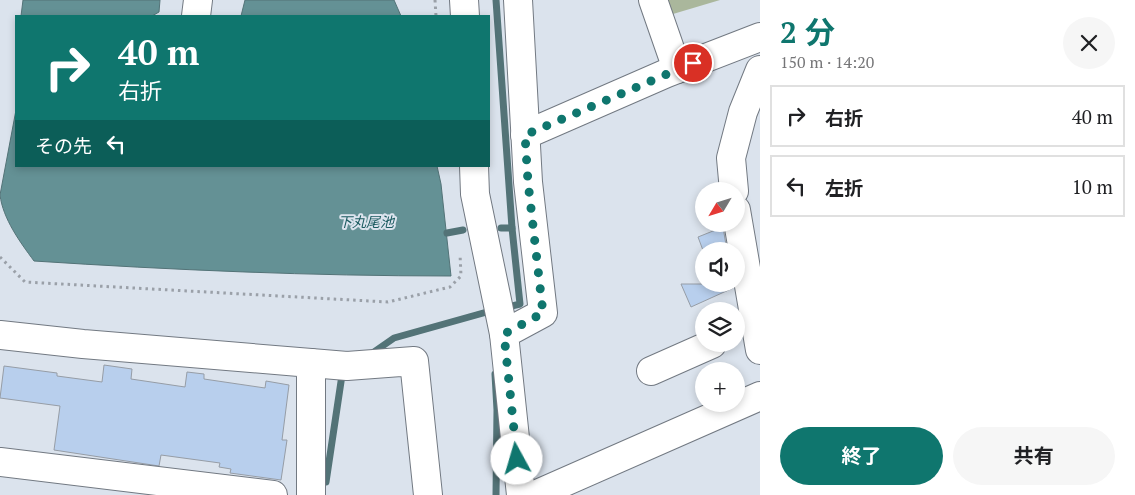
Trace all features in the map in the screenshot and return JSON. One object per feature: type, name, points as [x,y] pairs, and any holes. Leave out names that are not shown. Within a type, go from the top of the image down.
[{"type":"street","points":[[196,15],[198,0]]},
{"type":"street","points":[[464,0],[465,15]]},
{"type":"street","points":[[501,318],[543,313],[528,182],[518,0]]},
{"type":"street","points":[[653,0],[677,69]]},
{"type":"street","points":[[525,135],[677,69],[760,37]]},
{"type":"street","points":[[733,182],[731,158],[743,112],[760,70]]},
{"type":"street","points":[[474,167],[476,194],[501,318],[521,495]]},
{"type":"street","points":[[739,232],[751,336]]},
{"type":"street","points":[[0,335],[311,363],[358,365],[414,362],[428,495]]},
{"type":"street","points":[[652,371],[695,352]]},
{"type":"street","points":[[311,363],[311,495]]},
{"type":"street","points":[[535,495],[760,396]]},
{"type":"street","points":[[0,462],[273,495]]},
{"type":"path","points":[[434,0],[436,15]]},
{"type":"path","points":[[0,257],[25,282],[388,302],[450,287],[461,276],[460,245]]},
{"type":"green space","points":[[667,0],[720,0],[673,14]]},
{"type":"water","points":[[23,0],[160,0],[159,12],[154,15],[21,15]]},
{"type":"water","points":[[245,0],[394,0],[401,15],[241,15]]},
{"type":"water","name":"下丸尾池","points":[[15,115],[15,167],[437,167],[441,184],[451,276],[242,272],[34,261],[8,221],[0,195]]},
{"type":"building","points":[[710,232],[724,232],[726,242],[700,242],[698,237]]},
{"type":"building","points":[[681,284],[695,284],[695,292],[724,292],[702,302],[695,302],[695,305],[691,307]]},
{"type":"building","points":[[104,365],[132,369],[131,379],[185,387],[187,372],[204,374],[204,379],[265,388],[266,381],[289,385],[282,440],[287,440],[281,480],[230,473],[231,469],[219,467],[220,463],[161,455],[159,466],[54,450],[60,406],[0,398],[4,366],[57,373],[57,376],[102,382]]},
{"type":"waterway","points":[[496,0],[512,228],[520,304],[504,308]]},
{"type":"waterway","points":[[501,228],[512,228]]},
{"type":"waterway","points":[[447,233],[463,230]]},
{"type":"waterway","points":[[371,354],[394,338],[494,310]]},
{"type":"waterway","points":[[326,482],[343,373]]},
{"type":"waterway","points":[[495,374],[497,410],[496,495]]},
{"type":"route","points":[[517,459],[504,334],[543,313],[528,182],[525,135],[693,63]]}]
